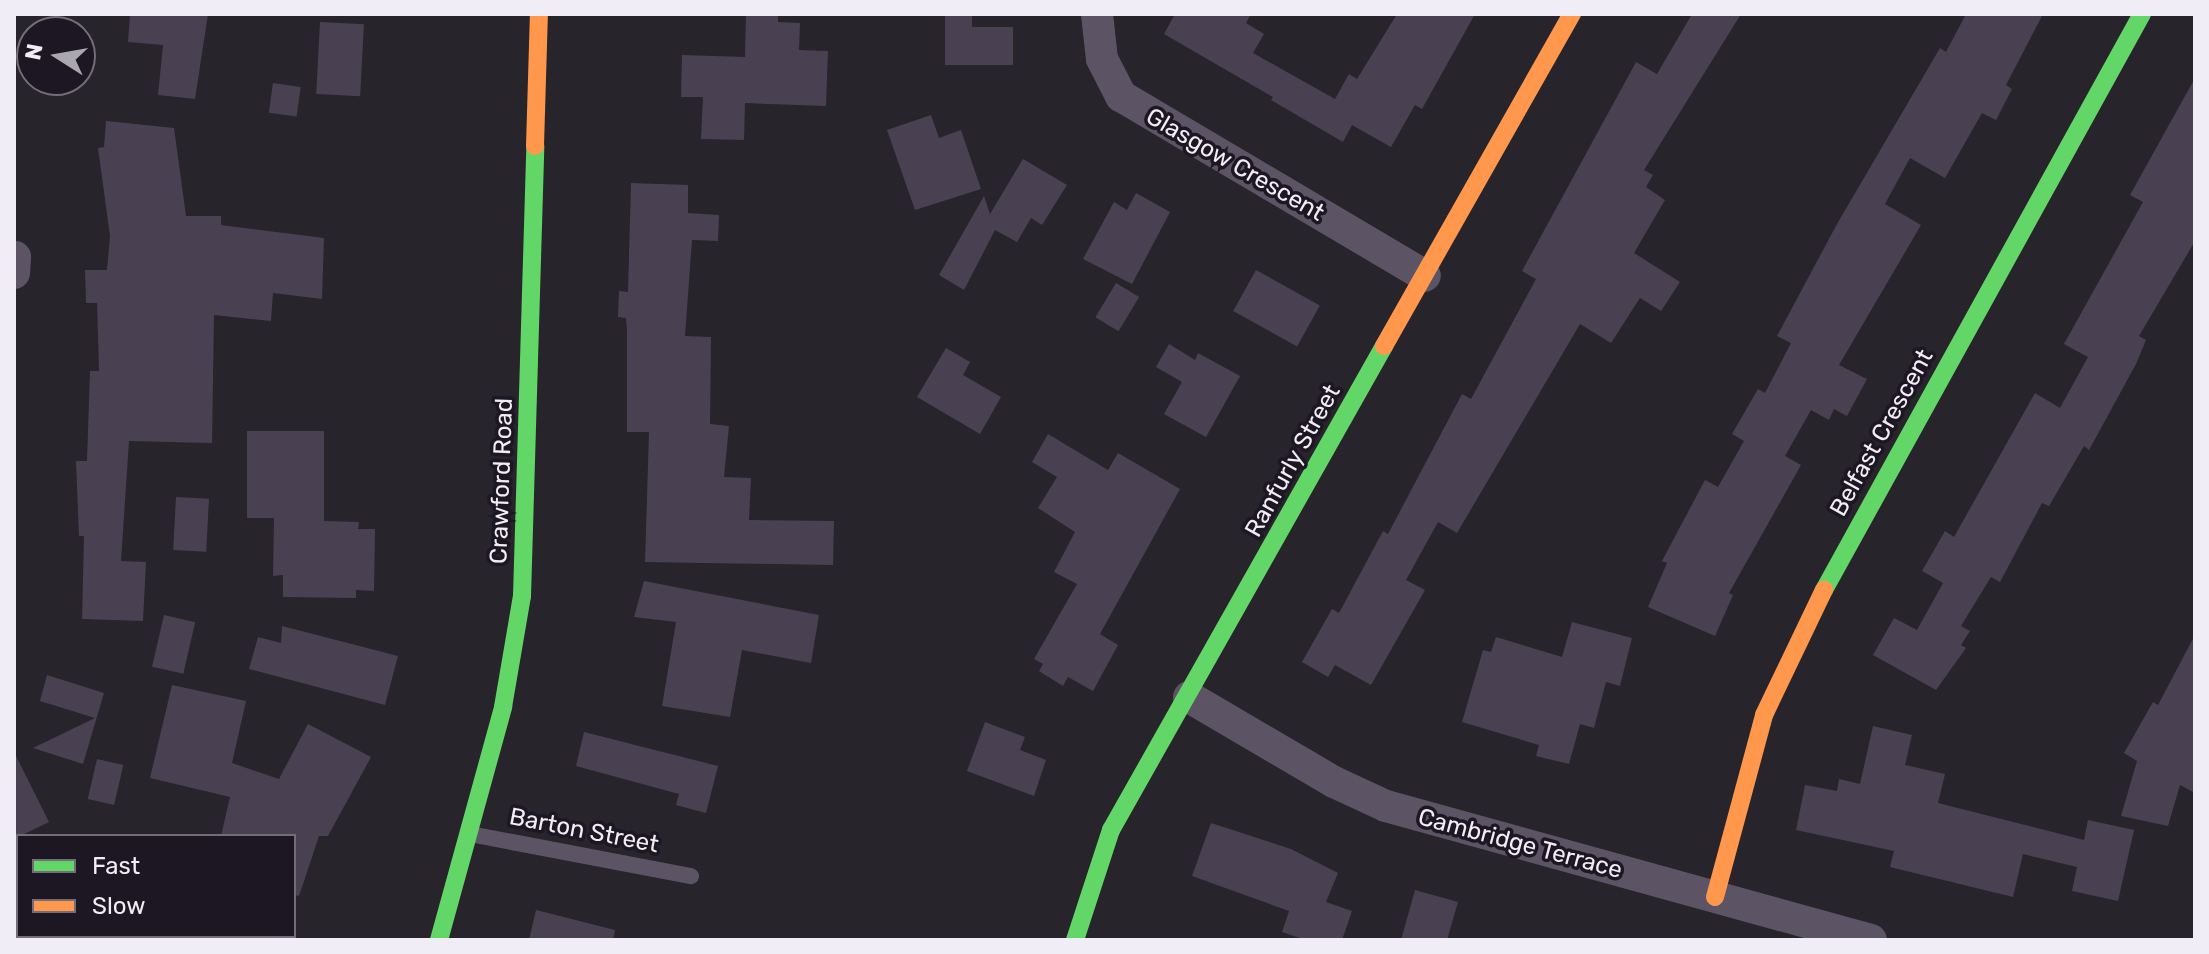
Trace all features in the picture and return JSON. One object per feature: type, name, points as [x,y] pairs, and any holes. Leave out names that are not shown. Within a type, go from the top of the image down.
[{"type":"street","name":"Crawford Road","points":[[439,940],[516,653],[522,596],[539,14]]},
{"type":"street","name":"Glasgow Crescent","points":[[1097,14],[1102,59],[1121,96],[1425,276]]},
{"type":"street","name":"Ranfurly Street","points":[[1075,940],[1111,830],[1189,697],[1572,14]]},
{"type":"street","name":"Belfast Crescent","points":[[1715,897],[1764,715],[1797,638],[2142,14]]},
{"type":"street","points":[[14,273],[15,257]]},
{"type":"street","name":"Cambridge Terrace","points":[[1189,697],[1334,782],[1386,806],[1871,940]]},
{"type":"lane","name":"Barton Street","points":[[468,834],[691,876]]},
{"type":"building","points":[[130,14],[208,14],[195,99],[158,95],[163,45],[128,42]]},
{"type":"building","points":[[746,14],[778,14],[778,22],[800,23],[799,50],[828,51],[826,106],[745,103],[744,140],[701,139],[703,97],[681,97],[682,55],[745,57]]},
{"type":"building","points":[[1175,14],[1251,14],[1246,23],[1264,34],[1253,53],[1335,99],[1349,74],[1357,79],[1397,14],[1475,14],[1422,109],[1415,105],[1391,147],[1352,125],[1343,142],[1271,100],[1273,97],[1164,34]]},
{"type":"building","points":[[1692,14],[1741,14],[1644,170],[1653,175],[1646,187],[1665,200],[1634,253],[1680,282],[1661,311],[1640,298],[1611,343],[1580,324],[1457,533],[1438,522],[1406,580],[1425,590],[1371,685],[1335,665],[1328,677],[1302,662],[1332,609],[1339,613],[1383,531],[1388,534],[1462,394],[1471,399],[1536,279],[1522,271],[1636,62],[1657,74]]},
{"type":"building","points":[[1966,14],[2043,14],[2006,85],[2012,89],[1996,120],[1982,113],[1945,178],[1910,158],[1885,204],[1921,225],[1839,365],[1867,379],[1847,416],[1834,409],[1829,420],[1811,410],[1785,456],[1801,465],[1729,593],[1733,595],[1715,636],[1648,607],[1667,563],[1662,561],[1705,480],[1718,487],[1744,441],[1732,434],[1758,389],[1765,393],[1791,343],[1777,336],[1837,224],[1940,48],[1946,52]]},
{"type":"building","points":[[945,16],[972,16],[972,27],[1013,27],[1013,65],[945,65]]},
{"type":"building","points":[[320,22],[364,24],[360,96],[316,94]]},
{"type":"building","points":[[2195,78],[2195,241],[2139,336],[2146,340],[2136,364],[2089,450],[2084,446],[2049,506],[2042,503],[2000,582],[1991,577],[1961,626],[1970,631],[1961,645],[1966,648],[1936,690],[1873,655],[1894,618],[1917,630],[1943,583],[1922,571],[1945,531],[1954,537],[2035,393],[2060,408],[2088,357],[2064,344],[2143,202],[2130,195]]},
{"type":"building","points":[[273,83],[301,87],[297,117],[269,113]]},
{"type":"building","points":[[931,115],[939,138],[961,130],[981,189],[915,210],[887,130]]},
{"type":"building","points":[[106,121],[174,128],[186,216],[221,216],[221,225],[324,238],[322,299],[273,293],[271,321],[214,315],[212,443],[129,441],[121,561],[146,562],[143,621],[82,619],[84,536],[79,536],[76,461],[87,461],[90,371],[99,371],[97,303],[86,303],[85,270],[107,270],[110,236],[98,148],[104,147]]},
{"type":"building","points":[[1023,159],[1067,185],[1042,225],[1031,218],[1017,242],[995,230],[964,290],[939,275],[984,196],[990,214]]},
{"type":"building","points":[[631,183],[688,185],[688,213],[719,215],[718,241],[692,240],[685,336],[711,337],[710,424],[729,426],[724,477],[751,478],[749,520],[834,521],[833,565],[645,562],[649,432],[627,432],[627,330],[626,318],[618,317],[619,291],[628,292]]},
{"type":"building","points":[[1136,193],[1170,212],[1132,284],[1083,259],[1114,202],[1127,210]]},
{"type":"building","points":[[1256,270],[1320,305],[1297,346],[1233,311]]},
{"type":"building","points":[[1116,283],[1139,297],[1119,331],[1095,317]]},
{"type":"building","points":[[1169,344],[1195,360],[1198,353],[1240,376],[1206,437],[1164,414],[1182,382],[1156,367]]},
{"type":"building","points":[[946,348],[970,362],[963,375],[1001,397],[980,434],[917,397]]},
{"type":"building","points":[[247,431],[324,431],[324,521],[359,522],[358,529],[375,529],[374,591],[356,590],[356,598],[283,597],[283,575],[273,576],[274,518],[247,518]]},
{"type":"building","points":[[1048,434],[1108,470],[1118,453],[1180,489],[1100,634],[1118,645],[1093,691],[1068,677],[1063,686],[1039,671],[1043,664],[1034,659],[1077,584],[1054,572],[1075,532],[1038,508],[1057,477],[1032,462]]},
{"type":"building","points":[[176,497],[209,499],[206,552],[173,550]]},
{"type":"building","points":[[644,581],[819,615],[811,663],[742,650],[730,717],[662,706],[676,622],[634,617]]},
{"type":"building","points":[[164,615],[195,622],[183,674],[152,667]]},
{"type":"building","points":[[1572,622],[1632,638],[1620,686],[1606,682],[1594,728],[1580,724],[1569,764],[1536,756],[1539,745],[1462,722],[1483,650],[1491,652],[1496,637],[1562,657]]},
{"type":"building","points":[[282,626],[398,656],[385,705],[249,669],[258,637],[281,643]]},
{"type":"building","points":[[2195,635],[2195,793],[2180,785],[2168,826],[2121,816],[2137,761],[2124,753],[2153,702],[2158,705]]},
{"type":"building","points":[[47,675],[104,693],[83,764],[33,748],[95,718],[40,701]]},
{"type":"building","points":[[172,685],[246,701],[232,763],[279,779],[308,724],[371,757],[328,836],[319,836],[299,896],[296,895],[296,834],[221,834],[230,797],[150,778]]},
{"type":"building","points":[[985,722],[1025,737],[1020,750],[1046,760],[1034,796],[967,771]]},
{"type":"building","points":[[1873,726],[1912,735],[1905,765],[1945,774],[1938,803],[2084,840],[2088,820],[2134,830],[2118,901],[2072,891],[2077,867],[2023,854],[2013,897],[1890,867],[1894,851],[1796,830],[1805,785],[1837,791],[1839,779],[1860,784]]},
{"type":"building","points":[[584,732],[718,766],[706,813],[676,805],[679,794],[576,766]]},
{"type":"building","points":[[14,752],[49,822],[24,834],[16,834],[14,839]]},
{"type":"building","points":[[97,759],[123,765],[114,805],[88,799]]},
{"type":"building","points":[[1211,823],[1291,849],[1338,873],[1326,902],[1352,911],[1342,940],[1306,940],[1282,932],[1289,911],[1192,876]]},
{"type":"building","points":[[1415,890],[1458,902],[1447,940],[1401,940]]},
{"type":"building","points":[[536,910],[615,930],[613,940],[529,940]]},
{"type":"traffic: fast","points":[[1824,590],[2142,14]]},
{"type":"traffic: fast","points":[[439,940],[503,707],[522,596],[535,146]]},
{"type":"traffic: fast","points":[[1075,940],[1111,830],[1384,346]]},
{"type":"traffic: slow","points":[[535,146],[539,14]]},
{"type":"traffic: slow","points":[[1384,346],[1572,14]]},
{"type":"traffic: slow","points":[[1715,897],[1764,715],[1824,590]]}]
